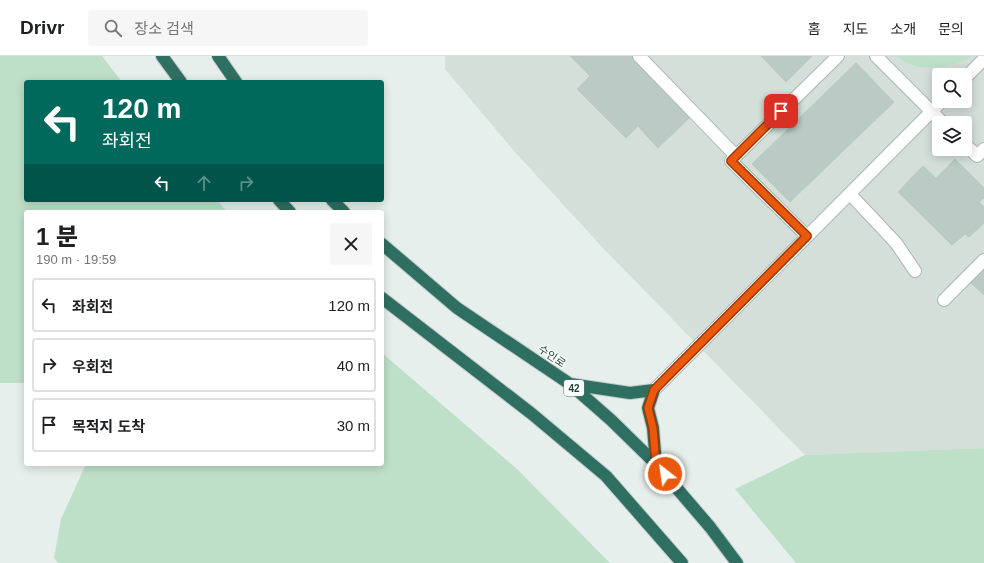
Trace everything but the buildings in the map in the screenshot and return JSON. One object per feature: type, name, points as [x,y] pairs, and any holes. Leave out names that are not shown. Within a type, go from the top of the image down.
[{"type":"highway","points":[[162,56],[180,80]]},
{"type":"highway","points":[[218,56],[235,80]]},
{"type":"highway","points":[[281,202],[288,210]]},
{"type":"highway","points":[[334,202],[342,210]]},
{"type":"highway","name":"수인로","points":[[384,246],[458,308],[570,384],[611,420],[656,464],[710,527],[737,563]]},
{"type":"highway","points":[[384,300],[532,414],[606,476],[682,563]]},
{"type":"highway","points":[[570,384],[630,393],[654,390],[648,408],[653,428],[656,464]]},
{"type":"lane","points":[[639,56],[736,156]]},
{"type":"lane","points":[[807,236],[731,161],[838,56]]},
{"type":"lane","points":[[876,56],[935,116]]},
{"type":"lane","points":[[972,71],[984,59]]},
{"type":"lane","points":[[654,390],[935,108]]},
{"type":"lane","points":[[972,152],[976,156],[984,149]]},
{"type":"lane","points":[[850,194],[896,243],[915,271]]},
{"type":"lane","points":[[944,300],[984,260]]},
{"type":"shaded area","points":[[445,56],[984,56],[984,448],[805,455],[603,248],[514,151],[445,69]]},
{"type":"green space","points":[[0,56],[102,56],[120,80],[24,80],[24,202],[219,202],[225,210],[24,210],[24,383],[0,383]]},
{"type":"green space","points":[[895,56],[971,56],[954,64],[939,67],[917,67]]},
{"type":"green space","points":[[384,355],[517,469],[610,563],[58,563],[54,558],[61,519],[85,466],[384,466]]},
{"type":"green space","points":[[984,448],[984,563],[796,563],[735,489],[805,455]]},
{"type":"route","points":[[665,474],[656,464],[653,428],[648,408],[654,390],[807,236],[731,161],[781,111]]}]
